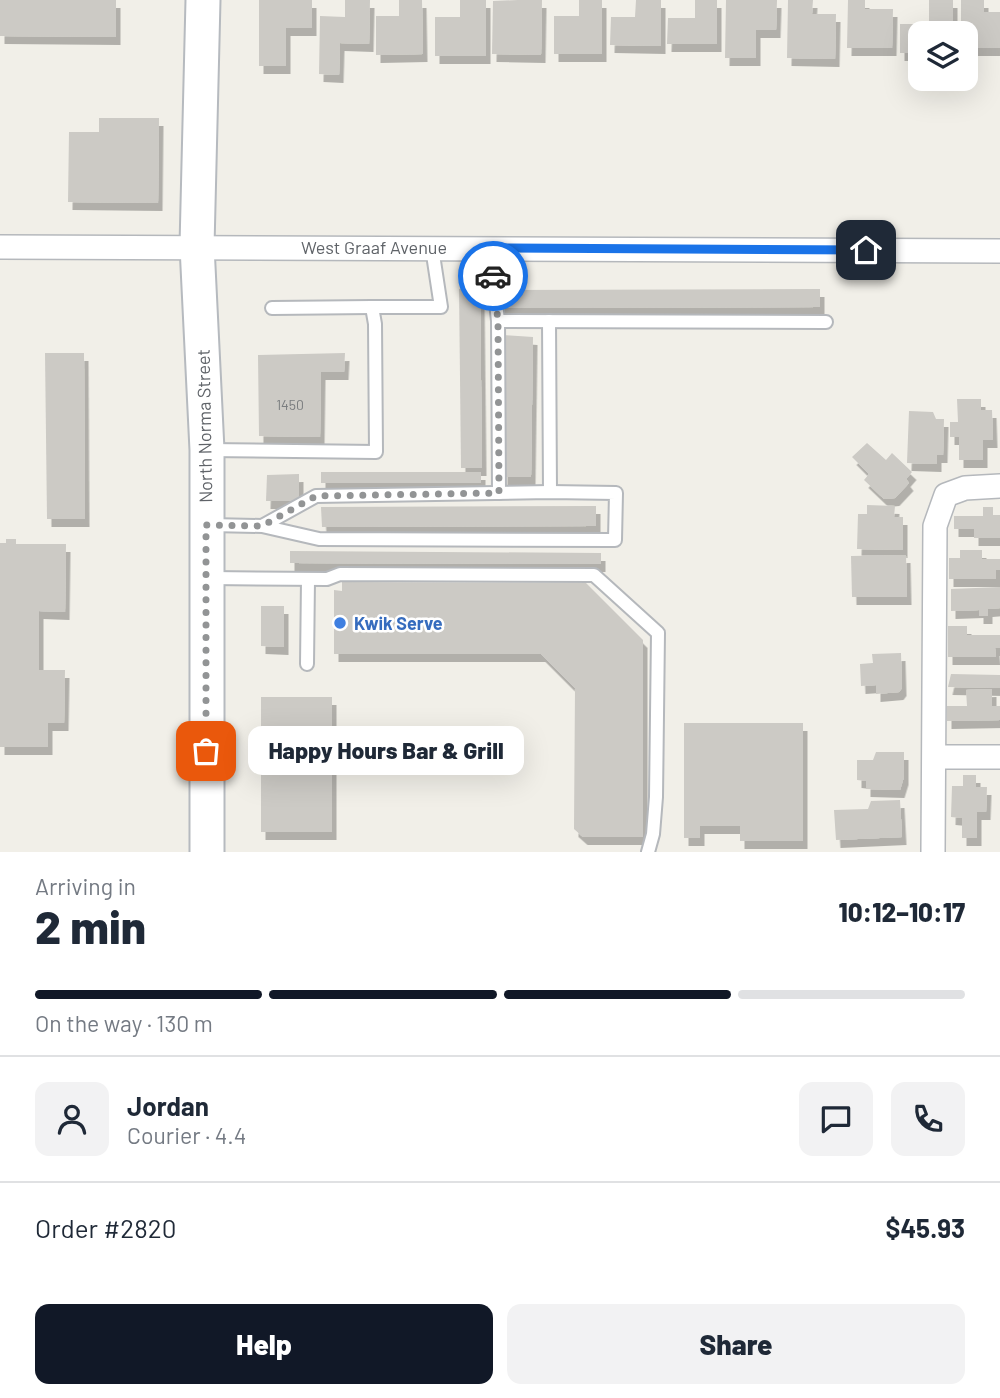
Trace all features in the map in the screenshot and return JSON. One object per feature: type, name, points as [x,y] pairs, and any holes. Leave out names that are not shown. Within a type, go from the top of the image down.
[{"type":"street","name":"North Norma Street","points":[[203,0],[197,246],[207,450],[207,852]]},
{"type":"street","name":"West Graaf Avenue","points":[[0,247],[1000,251]]},
{"type":"street","points":[[933,852],[935,526],[946,495],[965,488],[1000,486]]},
{"type":"street","points":[[935,757],[1000,757]]},
{"type":"lane","points":[[272,308],[441,307],[432,248]]},
{"type":"lane","points":[[490,248],[498,321],[499,493]]},
{"type":"lane","points":[[207,450],[376,452],[375,324],[372,307]]},
{"type":"lane","points":[[498,321],[826,322]]},
{"type":"lane","points":[[549,321],[550,492]]},
{"type":"lane","points":[[206,525],[262,526],[319,539],[615,540],[616,493],[316,496],[262,526]]},
{"type":"lane","points":[[206,578],[309,580],[327,579],[340,573],[594,575],[658,633],[656,797],[653,834],[648,852]]},
{"type":"lane","points":[[307,664],[309,580]]},
{"type":"building","points":[[0,0],[116,0],[116,37],[0,36]]},
{"type":"building","points":[[259,0],[312,0],[312,28],[286,28],[286,66],[259,66]]},
{"type":"building","points":[[345,0],[370,0],[369,44],[340,43],[339,75],[319,74],[320,16],[345,17]]},
{"type":"building","points":[[399,0],[422,0],[423,54],[376,55],[376,16],[399,16]]},
{"type":"building","points":[[460,0],[486,0],[486,56],[435,56],[435,17],[460,17]]},
{"type":"building","points":[[542,0],[541,55],[492,54],[493,1]]},
{"type":"building","points":[[579,0],[602,0],[602,54],[554,54],[554,16],[579,16]]},
{"type":"building","points":[[636,0],[661,0],[661,46],[610,45],[611,17],[635,17]]},
{"type":"building","points":[[695,0],[717,0],[717,44],[667,44],[668,18],[695,18]]},
{"type":"building","points":[[726,0],[777,0],[776,30],[756,30],[756,58],[725,58]]},
{"type":"building","points":[[788,0],[813,0],[812,14],[836,14],[835,59],[787,58]]},
{"type":"building","points":[[848,0],[865,0],[865,9],[893,9],[892,48],[847,48]]},
{"type":"building","points":[[929,0],[953,0],[953,21],[929,21]]},
{"type":"building","points":[[961,0],[984,0],[984,12],[1000,12],[1000,48],[978,48],[978,21],[961,21]]},
{"type":"building","points":[[900,24],[908,24],[908,53],[900,53]]},
{"type":"building","points":[[99,118],[159,118],[158,203],[68,202],[69,132],[99,132]]},
{"type":"building","points":[[480,287],[482,468],[461,468],[459,289]]},
{"type":"building","points":[[820,289],[820,307],[500,308],[500,290]]},
{"type":"building","points":[[503,335],[533,337],[531,477],[503,477]]},
{"type":"building","points":[[45,353],[84,353],[85,519],[47,519]]},
{"type":"building","points":[[345,353],[344,372],[321,372],[320,437],[259,436],[258,355]]},
{"type":"building","points":[[957,399],[981,399],[981,410],[992,410],[993,440],[983,440],[983,460],[959,460],[959,437],[950,437],[950,422],[958,422]]},
{"type":"building","points":[[909,411],[933,412],[936,419],[944,419],[943,455],[937,455],[937,464],[907,463]]},
{"type":"building","points":[[867,443],[886,460],[892,453],[912,472],[906,479],[909,483],[895,498],[884,499],[864,480],[869,474],[852,457]]},
{"type":"building","points":[[321,472],[481,472],[481,483],[321,483]]},
{"type":"building","points":[[299,474],[299,501],[266,501],[267,475]]},
{"type":"building","points":[[867,505],[895,506],[894,517],[903,517],[903,550],[857,549],[858,514],[867,514]]},
{"type":"building","points":[[596,506],[596,526],[322,527],[321,507]]},
{"type":"building","points":[[983,507],[993,507],[993,515],[1000,515],[1000,538],[974,538],[974,529],[954,529],[954,516],[983,516]]},
{"type":"building","points":[[6,539],[16,539],[16,544],[66,544],[65,612],[39,611],[39,670],[65,670],[64,723],[48,723],[48,747],[0,747],[0,543],[6,543]]},
{"type":"building","points":[[960,550],[982,550],[982,559],[1000,559],[1000,570],[996,570],[996,579],[949,579],[949,558],[960,558]]},
{"type":"building","points":[[290,551],[601,553],[601,564],[290,563]]},
{"type":"building","points":[[906,555],[907,597],[852,597],[851,556]]},
{"type":"building","points":[[342,582],[586,583],[643,640],[643,837],[583,837],[574,829],[575,688],[541,654],[334,654],[334,590],[342,591]]},
{"type":"building","points":[[1000,587],[1000,608],[988,609],[988,616],[979,616],[979,610],[951,611],[951,589]]},
{"type":"building","points":[[261,606],[284,606],[284,647],[261,646]]},
{"type":"building","points":[[948,626],[967,626],[967,635],[1000,635],[1000,648],[995,648],[996,657],[948,657]]},
{"type":"building","points":[[901,653],[902,688],[899,692],[876,694],[876,685],[861,686],[860,664],[873,663],[872,654]]},
{"type":"building","points":[[951,674],[1000,675],[1000,688],[948,687]]},
{"type":"building","points":[[992,689],[992,706],[1000,706],[1000,720],[947,721],[947,706],[967,706],[966,690]]},
{"type":"building","points":[[261,697],[332,697],[332,832],[261,832]]},
{"type":"building","points":[[684,723],[803,723],[803,841],[740,841],[740,826],[700,826],[700,838],[684,838]]},
{"type":"building","points":[[876,752],[904,752],[904,777],[900,790],[866,789],[866,781],[857,780],[857,760],[873,760]]},
{"type":"building","points":[[963,775],[976,775],[976,787],[987,787],[986,812],[977,812],[977,838],[962,838],[962,818],[951,817],[952,786],[963,786]]},
{"type":"building","points":[[900,800],[902,837],[836,840],[834,810],[868,809],[871,801]]},
{"type":"way so far","points":[[206,751],[206,525],[262,526],[316,496],[499,493],[498,321],[493,276]]},
{"type":"place","name":"Kwik Serve","points":[[340,623]]},
{"type":"place","name":"Happy Hours Bar & Grill","points":[[206,751]]},
{"type":"route","points":[[493,276],[490,248],[866,250]]}]
